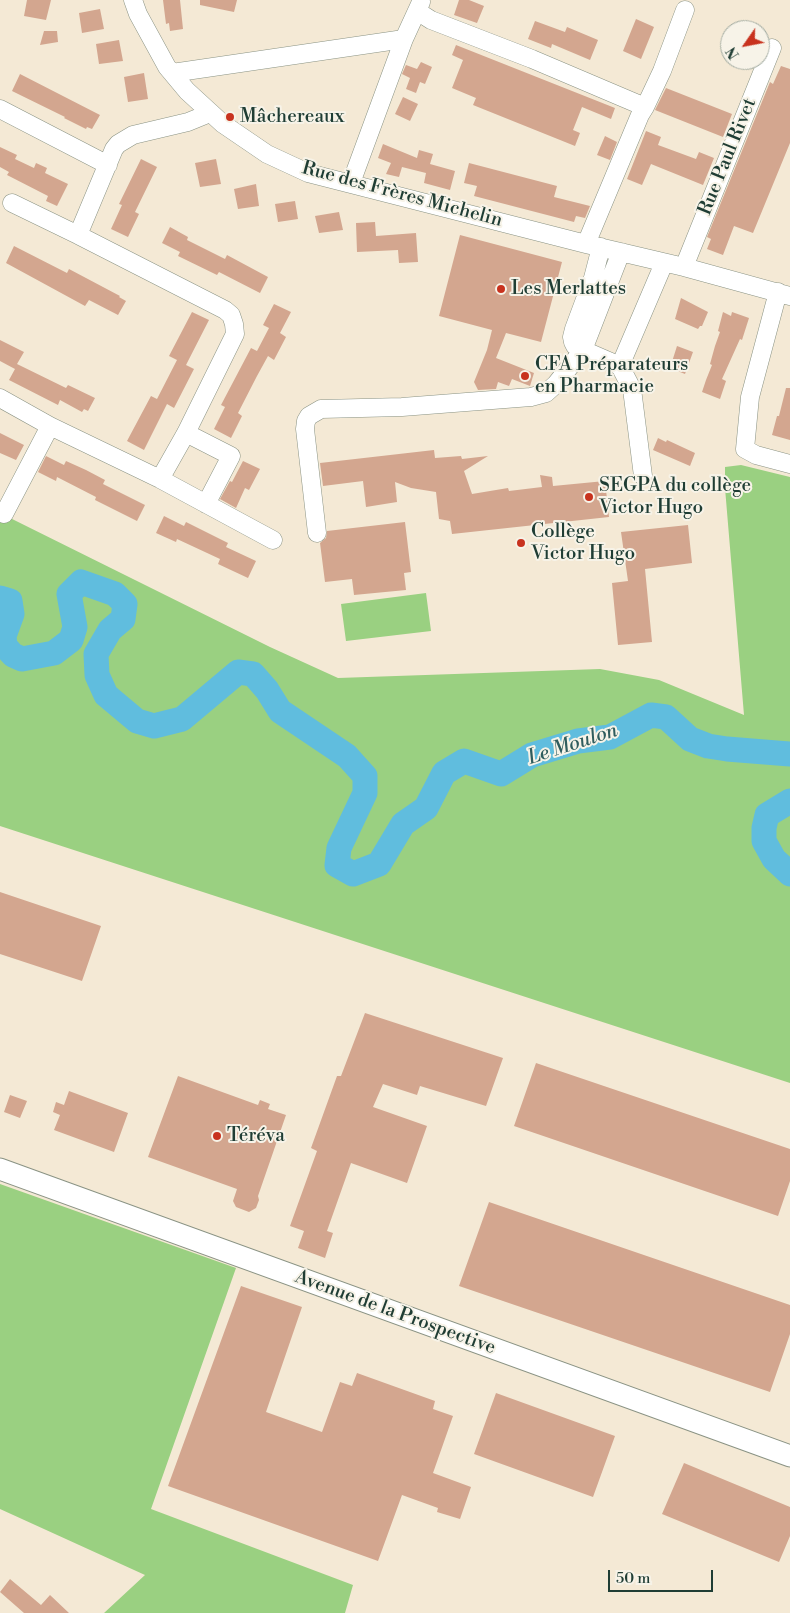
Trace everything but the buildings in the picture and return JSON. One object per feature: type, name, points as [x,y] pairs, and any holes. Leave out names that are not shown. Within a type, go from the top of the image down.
[{"type":"main road","name":"Avenue de la Prospective","points":[[0,1170],[790,1456]]},
{"type":"street","name":"Rue des Frères Michelin","points":[[133,0],[150,36],[172,73],[187,91],[223,124],[267,154],[308,173],[593,246],[684,267],[784,294]]},
{"type":"street","points":[[351,183],[404,39],[419,5],[431,20],[532,59],[646,107]]},
{"type":"street","points":[[643,476],[632,389],[620,366],[575,346],[572,337],[592,278],[593,246],[640,115],[646,107],[662,71],[686,10]]},
{"type":"street","points":[[172,73],[404,39]]},
{"type":"street","name":"Rue Paul Rivet","points":[[684,267],[772,48]]},
{"type":"street","points":[[0,109],[108,165]]},
{"type":"street","points":[[78,235],[114,149],[125,139],[133,135],[188,122],[210,113]]},
{"type":"street","points":[[12,203],[225,310],[231,315],[235,328],[234,334],[186,433],[160,479]]},
{"type":"street","points":[[317,533],[305,429],[309,416],[321,409],[402,408],[546,394],[583,350],[621,252]]},
{"type":"street","points":[[620,366],[664,263]]},
{"type":"street","points":[[784,294],[750,397],[745,449],[756,455],[790,464]]},
{"type":"street","points":[[0,398],[50,426],[160,479],[273,540]]},
{"type":"street","points":[[4,514],[50,426]]},
{"type":"street","points":[[186,433],[232,456],[206,504]]},
{"type":"green space","points":[[741,465],[790,477],[790,1083],[0,826],[0,513],[270,647],[338,678],[600,669],[659,680],[744,715],[725,488],[725,467]]},
{"type":"green space","points":[[426,593],[431,631],[346,641],[341,604]]},
{"type":"green space","points":[[0,1184],[236,1268],[151,1509],[353,1585],[345,1613],[104,1613],[145,1575],[0,1509]]},
{"type":"waterway","name":"Le Moulon","points":[[0,598],[10,601],[12,614],[4,636],[5,646],[13,655],[22,659],[54,653],[71,640],[75,627],[69,594],[81,582],[115,594],[125,604],[123,619],[110,630],[96,654],[97,675],[106,695],[137,721],[154,726],[182,719],[238,672],[253,674],[267,690],[280,711],[347,756],[365,776],[365,793],[339,848],[337,865],[353,874],[379,864],[403,824],[426,808],[444,773],[464,761],[501,774],[532,755],[578,741],[610,737],[651,715],[666,717],[690,739],[708,746],[790,754]]},
{"type":"waterway","name":"Le Moulon","points":[[790,801],[767,815],[764,828],[764,841],[774,859],[790,874]]},
{"type":"place","name":"Mâchereaux","points":[[230,117]]},
{"type":"place","name":"Les Merlattes","points":[[501,289]]},
{"type":"place","name":"CFA Préparateurs en Pharmacie","points":[[525,376]]},
{"type":"place","name":"SEGPA du collège Victor Hugo","points":[[589,497]]},
{"type":"place","name":"Collège Victor Hugo","points":[[521,543]]},
{"type":"place","name":"Téréva","points":[[217,1136]]}]
